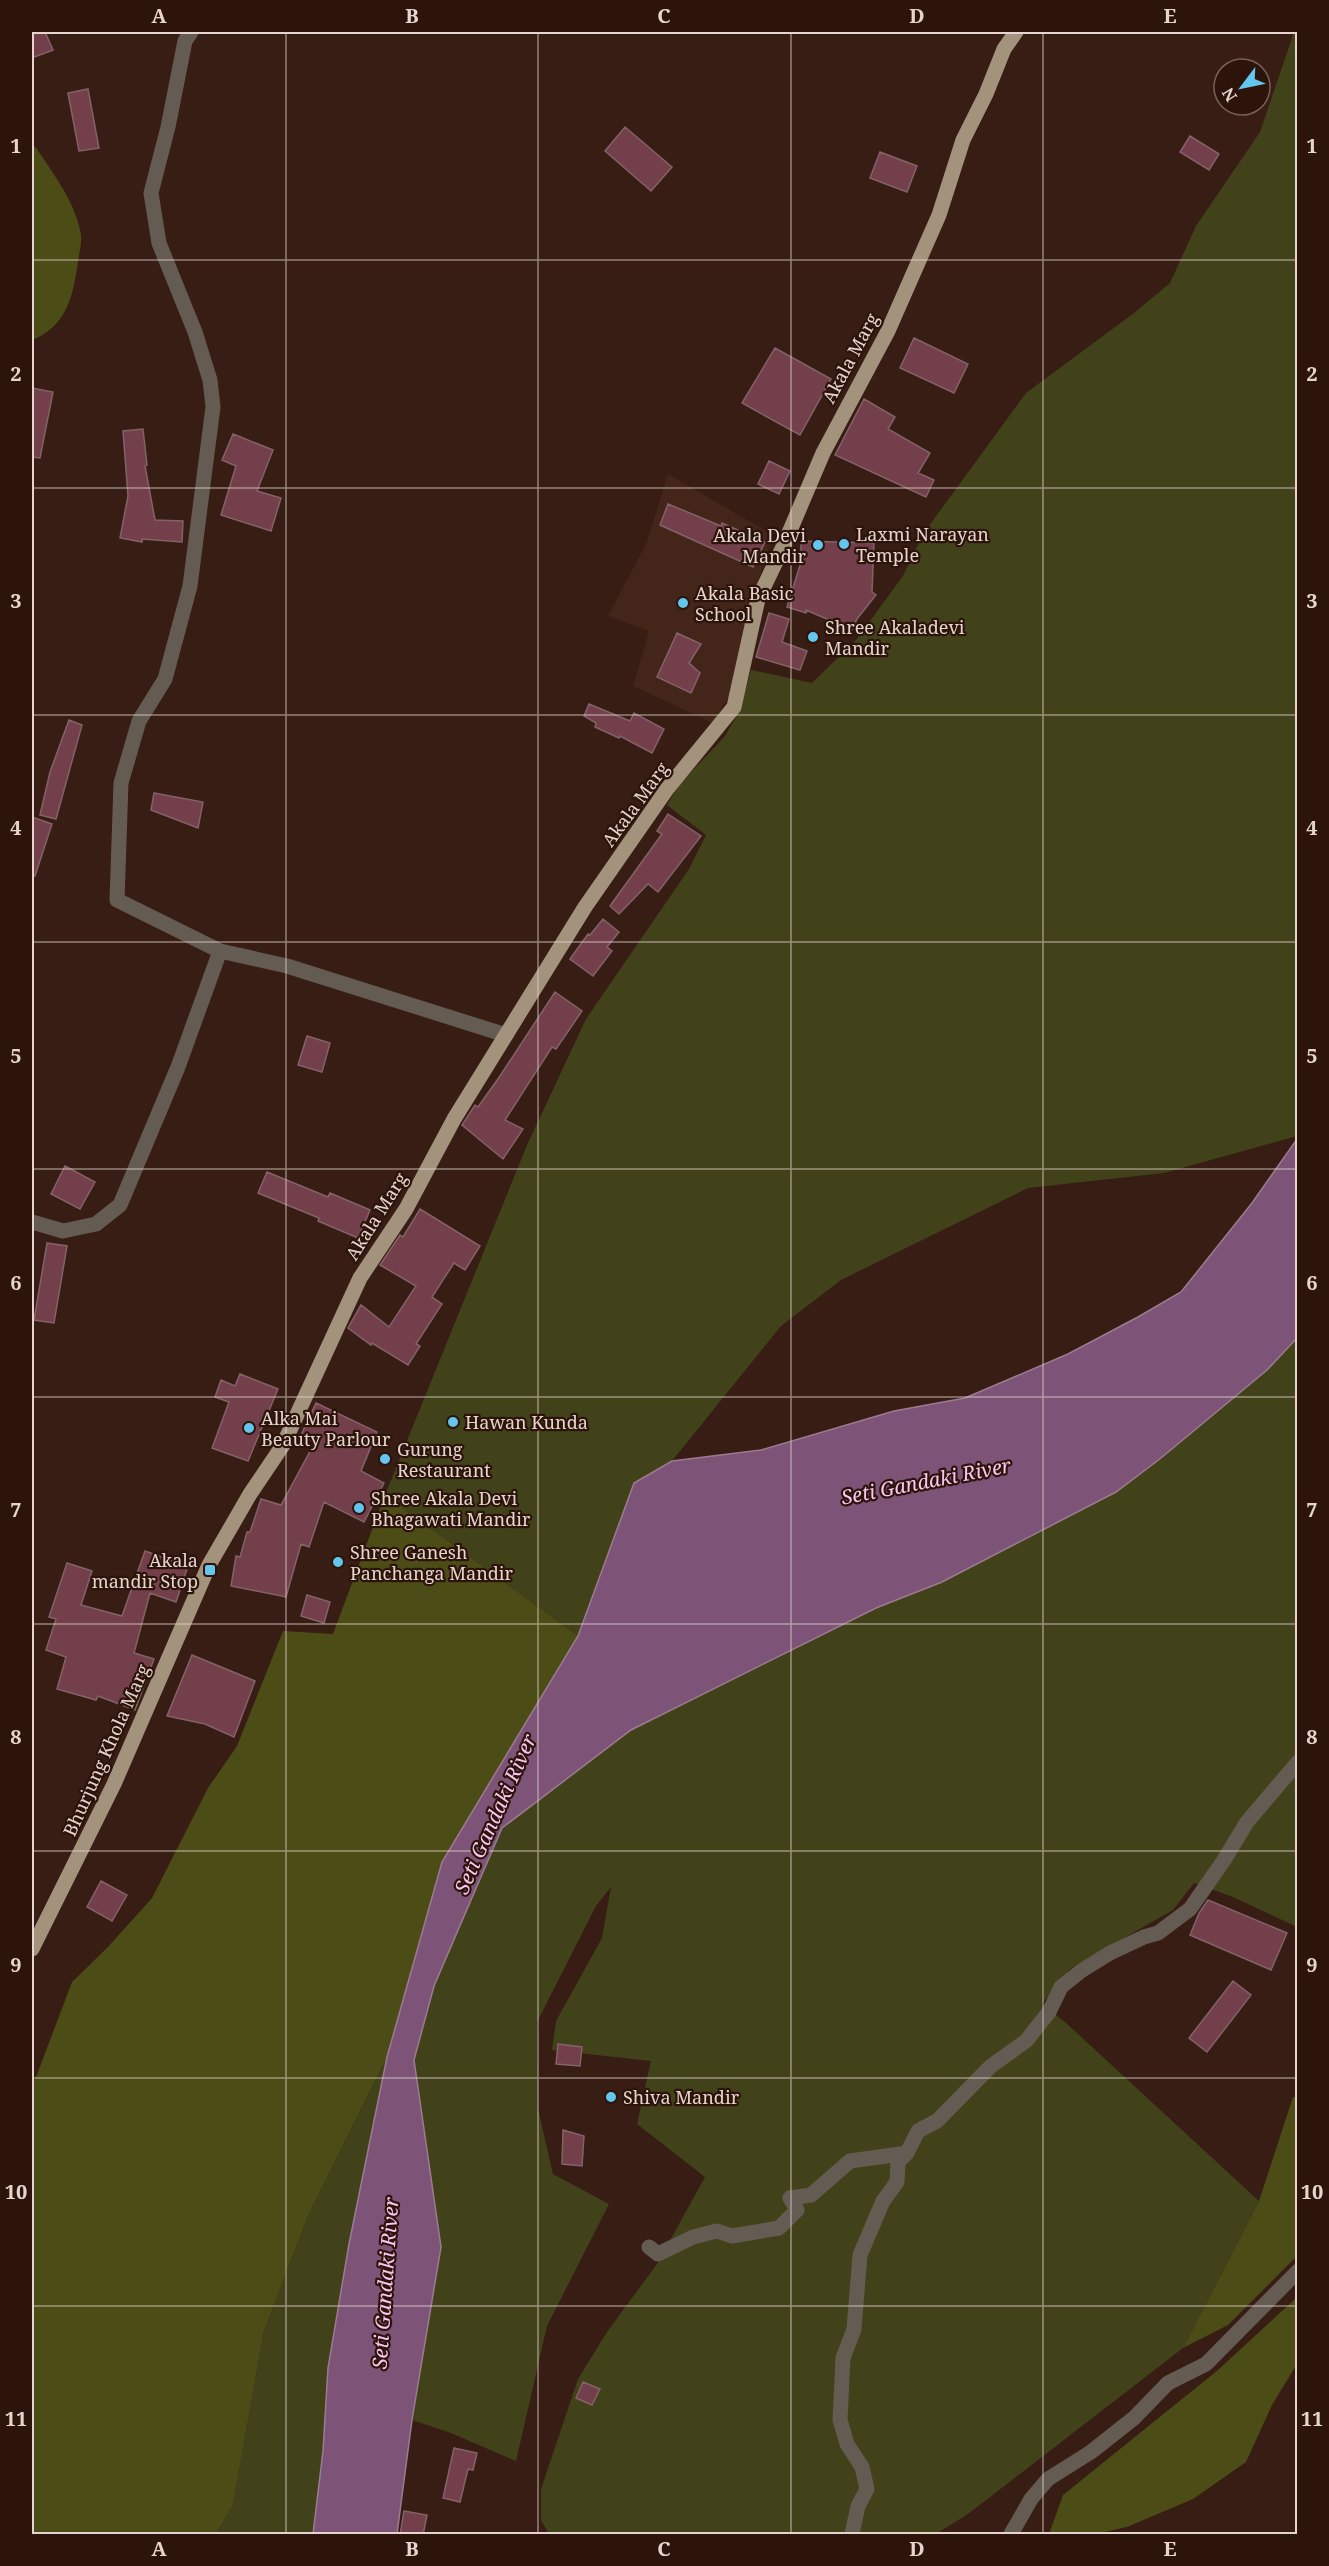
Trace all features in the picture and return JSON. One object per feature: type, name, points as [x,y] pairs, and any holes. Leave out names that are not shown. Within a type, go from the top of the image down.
[{"type":"main road","name":"Akala Marg","points":[[209,1565],[250,1494],[283,1445],[360,1278],[406,1209],[453,1119],[585,908],[661,798],[734,707],[758,599],[823,453],[888,331],[939,215],[963,140],[986,94],[1004,49],[1016,32]]},
{"type":"main road","name":"Bhurjung Khola Marg","points":[[32,1948],[114,1784],[209,1565]]},
{"type":"street","points":[[191,32],[185,41],[168,127],[151,193],[159,243],[195,332],[210,380],[213,407],[189,586],[165,679],[139,721],[121,783],[117,900],[220,951],[287,966],[506,1035]]},
{"type":"street","points":[[32,1222],[63,1231],[96,1224],[120,1205],[178,1067],[220,951]]},
{"type":"street","points":[[852,2535],[858,2506],[867,2489],[862,2467],[847,2444],[840,2420],[843,2358],[854,2329],[860,2255],[883,2201],[897,2182],[898,2162],[907,2153],[918,2132],[937,2121],[991,2066],[1026,2041],[1049,2013],[1061,1988],[1081,1971],[1110,1953],[1158,1933],[1190,1909],[1224,1860],[1247,1821],[1298,1762]]},
{"type":"street","points":[[649,2247],[658,2254],[693,2237],[717,2231],[732,2236],[779,2228],[797,2210],[790,2198],[811,2195],[850,2161],[907,2153]]},
{"type":"street","points":[[1011,2535],[1031,2499],[1048,2479],[1091,2452],[1134,2418],[1168,2383],[1206,2364],[1298,2271]]},
{"type":"shaded area","points":[[1294,32],[1297,32],[1297,1136],[1164,1173],[1028,1188],[841,1280],[781,1326],[672,1461],[634,1483],[578,1636],[385,1495],[527,1145],[586,1019],[689,869],[706,835],[667,805],[679,785],[725,736],[740,710],[751,670],[812,683],[856,640],[903,576],[923,534],[1026,393],[1134,313],[1170,283],[1196,226],[1260,132],[1265,117],[1272,117],[1272,97]]},
{"type":"shaded area","points":[[32,144],[69,201],[81,238],[74,287],[66,308],[53,327],[32,340]]},
{"type":"shaded area","name":"Akala Basic School","points":[[668,474],[773,535],[755,591],[732,692],[713,723],[633,686],[649,631],[608,616],[647,542]]},
{"type":"shaded area","points":[[1297,1338],[1297,1927],[1233,1897],[1194,1883],[1173,1910],[1070,1969],[1042,2004],[1065,2022],[1259,2201],[1183,2348],[968,2514],[936,2534],[549,2534],[541,2520],[541,2489],[578,2379],[607,2332],[657,2264],[705,2177],[637,2124],[651,2061],[552,2050],[556,2021],[602,1938],[611,1887],[596,1906],[537,2022],[538,2109],[553,2174],[609,2204],[547,2326],[516,2461],[451,2433],[412,2420],[441,2247],[414,2060],[434,1986],[502,1828],[631,1730],[876,1608],[942,1582],[1161,1458],[1267,1370]]},
{"type":"shaded area","points":[[385,1495],[578,1636],[442,1862],[387,2057],[308,2216],[264,2331],[233,2505],[216,2534],[32,2534],[32,2083],[72,1982],[107,1948],[152,1898],[208,1788],[237,1746],[283,1631],[333,1634]]},
{"type":"shaded area","points":[[387,2057],[328,2368],[323,2451],[313,2534],[216,2534],[233,2505],[264,2331],[308,2216]]},
{"type":"shaded area","points":[[1293,2097],[1298,2097],[1297,2256],[1228,2325],[1183,2348],[1259,2201]]},
{"type":"shaded area","points":[[1296,2298],[1297,2364],[1272,2405],[1246,2462],[1193,2499],[1127,2527],[1095,2534],[1049,2534],[1063,2495],[1218,2370]]},
{"type":"water","name":"Seti Gandaki River","points":[[1297,1139],[1297,1338],[1267,1370],[1161,1458],[1116,1492],[942,1582],[876,1608],[631,1730],[502,1828],[434,1986],[414,2060],[441,2247],[412,2420],[397,2534],[313,2534],[323,2451],[328,2368],[349,2244],[387,2057],[442,1862],[578,1636],[634,1483],[672,1461],[761,1450],[894,1411],[965,1398],[1068,1354],[1181,1292],[1252,1203]]},
{"type":"building","points":[[32,32],[45,32],[53,50],[32,58]]},
{"type":"building","points":[[88,89],[99,148],[79,151],[68,93]]},
{"type":"building","points":[[625,127],[672,167],[651,191],[605,151]]},
{"type":"building","points":[[1190,136],[1219,154],[1209,170],[1180,152]]},
{"type":"building","points":[[880,152],[917,166],[907,192],[870,178]]},
{"type":"building","points":[[914,338],[968,364],[954,393],[900,368]]},
{"type":"building","points":[[775,348],[831,379],[800,435],[742,403]]},
{"type":"building","points":[[32,388],[53,392],[40,458],[32,457]]},
{"type":"building","points":[[864,399],[895,417],[888,429],[930,453],[918,473],[934,480],[926,497],[835,455]]},
{"type":"building","points":[[143,429],[147,465],[145,466],[155,520],[183,521],[182,542],[142,539],[142,542],[120,538],[128,496],[123,431]]},
{"type":"building","points":[[233,434],[273,450],[257,491],[281,498],[271,531],[221,515],[236,466],[222,460]]},
{"type":"building","points":[[769,461],[790,471],[779,494],[758,484]]},
{"type":"building","points":[[668,504],[721,526],[722,523],[765,542],[753,567],[660,525]]},
{"type":"building","points":[[801,541],[874,543],[872,592],[876,595],[857,619],[852,630],[806,610],[806,613],[787,607],[801,562]]},
{"type":"building","points":[[769,613],[789,619],[782,642],[807,651],[800,670],[756,657]]},
{"type":"building","points":[[677,633],[701,644],[689,663],[700,673],[691,693],[657,677]]},
{"type":"building","points":[[589,704],[630,721],[634,713],[664,729],[652,753],[620,736],[619,738],[595,727],[596,723],[584,716]]},
{"type":"building","points":[[69,720],[82,725],[56,819],[40,815],[50,772]]},
{"type":"building","points":[[154,793],[203,802],[198,828],[151,810]]},
{"type":"building","points":[[668,814],[701,836],[658,892],[648,884],[619,914],[610,906],[662,834],[657,831]]},
{"type":"building","points":[[32,817],[52,824],[35,876],[32,876]]},
{"type":"building","points":[[603,919],[619,932],[607,947],[612,951],[593,976],[570,959],[588,934],[590,935]]},
{"type":"building","points":[[555,992],[582,1011],[556,1049],[552,1047],[505,1120],[523,1129],[503,1159],[462,1125],[475,1105],[478,1107],[500,1076]]},
{"type":"building","points":[[307,1036],[330,1043],[322,1072],[298,1065]]},
{"type":"building","points":[[65,1166],[95,1182],[80,1209],[51,1194]]},
{"type":"building","points":[[267,1172],[328,1197],[330,1193],[370,1210],[358,1238],[318,1221],[319,1218],[258,1193]]},
{"type":"building","points":[[420,1209],[480,1246],[465,1270],[454,1263],[432,1297],[442,1304],[416,1344],[420,1346],[408,1365],[372,1343],[371,1345],[348,1328],[361,1305],[389,1327],[416,1286],[380,1265],[400,1235],[403,1237]]},
{"type":"building","points":[[47,1243],[67,1246],[54,1323],[34,1320]]},
{"type":"building","points":[[240,1374],[278,1389],[248,1461],[212,1448],[229,1402],[215,1397],[221,1380],[235,1386]]},
{"type":"building","points":[[316,1403],[377,1432],[361,1471],[384,1483],[364,1522],[324,1502],[309,1547],[301,1544],[286,1597],[231,1586],[236,1556],[240,1557],[247,1532],[250,1532],[261,1499],[281,1505],[315,1442],[301,1435]]},
{"type":"building","points":[[145,1551],[188,1566],[176,1602],[150,1593],[134,1653],[154,1659],[135,1710],[98,1696],[96,1700],[57,1689],[66,1657],[46,1650],[56,1619],[49,1617],[67,1563],[92,1571],[81,1605],[122,1616]]},
{"type":"building","points":[[307,1595],[330,1602],[324,1623],[301,1616]]},
{"type":"building","points":[[192,1655],[255,1681],[234,1737],[205,1724],[167,1716]]},
{"type":"building","points":[[101,1881],[127,1895],[112,1921],[87,1907]]},
{"type":"building","points":[[1208,1900],[1287,1933],[1271,1970],[1190,1935],[1199,1913]]},
{"type":"building","points":[[1233,1981],[1251,1995],[1207,2052],[1189,2038]]},
{"type":"building","points":[[558,2044],[582,2047],[580,2066],[556,2064]]},
{"type":"building","points":[[563,2130],[584,2136],[582,2166],[562,2164]]},
{"type":"building","points":[[583,2382],[600,2389],[592,2405],[576,2398]]},
{"type":"building","points":[[454,2448],[477,2453],[473,2470],[468,2469],[460,2502],[443,2498]]},
{"type":"building","points":[[404,2511],[427,2515],[423,2535],[400,2535]]},
{"type":"place","name":"Laxmi Narayan Temple","points":[[844,544]]},
{"type":"place","name":"Akala Devi Mandir","points":[[818,545]]},
{"type":"place","name":"Akala Basic School","points":[[683,603]]},
{"type":"place","name":"Shree Akaladevi Mandir","points":[[813,637]]},
{"type":"place","name":"Hawan Kunda","points":[[453,1422]]},
{"type":"place","name":"Alka Mai Beauty Parlour","points":[[249,1428]]},
{"type":"place","name":"Gurung Restaurant","points":[[385,1459]]},
{"type":"place","name":"Shree Akala Devi Bhagawati Mandir","points":[[359,1508]]},
{"type":"place","name":"Shree Ganesh Panchanga Mandir","points":[[338,1562]]},
{"type":"place","name":"Akala mandir Stop","points":[[210,1570]]},
{"type":"place","name":"Shiva Mandir","points":[[611,2097]]}]
